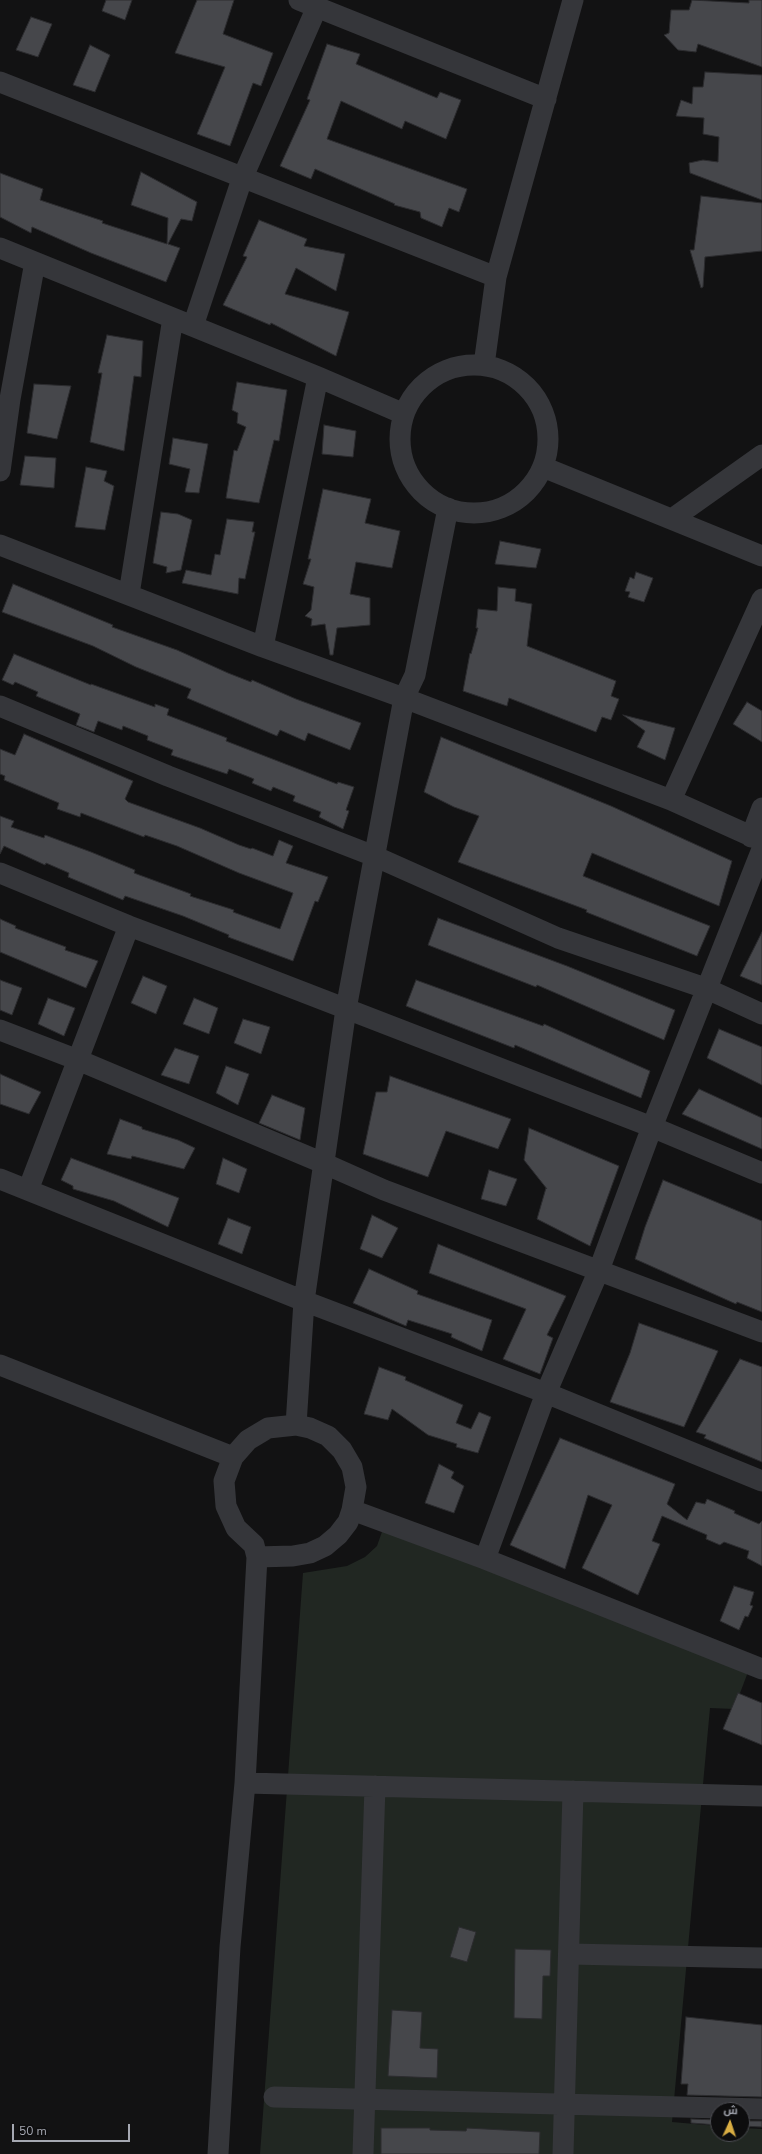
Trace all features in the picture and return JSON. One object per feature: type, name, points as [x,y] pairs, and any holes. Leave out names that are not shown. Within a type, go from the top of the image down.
[{"type":"street","points":[[484,365],[496,277],[573,0]]},
{"type":"street","points":[[193,326],[242,179],[308,4],[546,100]]},
{"type":"street","points":[[0,82],[242,179],[496,277]]},
{"type":"street","points":[[0,248],[318,377],[404,414]]},
{"type":"street","points":[[0,471],[10,399],[35,262]]},
{"type":"street","points":[[129,594],[173,318]]},
{"type":"street","points":[[484,365],[501,370],[518,379],[534,395],[545,416],[549,438],[543,467],[535,482],[519,498],[498,509],[474,513],[448,508],[430,498],[413,482],[403,460],[399,437],[404,414],[412,397],[425,384],[440,373],[457,367],[484,365]]},
{"type":"street","points":[[263,647],[318,377]]},
{"type":"street","points":[[672,518],[762,455]]},
{"type":"street","points":[[543,467],[672,518],[762,556]]},
{"type":"street","points":[[296,1425],[304,1302],[346,1009],[404,698],[415,675],[448,508]]},
{"type":"street","points":[[0,545],[263,647],[404,698],[671,800],[758,842]]},
{"type":"street","points":[[671,800],[762,599]]},
{"type":"street","points":[[0,706],[168,776],[374,856],[558,938],[705,988],[762,1014]]},
{"type":"street","points":[[485,1559],[546,1393],[600,1270],[705,988],[758,842],[762,808]]},
{"type":"street","points":[[0,873],[129,926],[233,964],[652,1127],[762,1173]]},
{"type":"street","points":[[28,1190],[129,926]]},
{"type":"street","points":[[0,1030],[78,1060],[323,1162],[384,1190],[762,1332]]},
{"type":"street","points":[[0,1179],[304,1302],[546,1393],[762,1481]]},
{"type":"street","points":[[0,1366],[232,1457]]},
{"type":"street","points":[[218,2154],[230,1947],[244,1783],[257,1557],[254,1545],[236,1528],[226,1506],[224,1481],[232,1457],[248,1440],[268,1428],[296,1425],[310,1428],[328,1436],[342,1450],[352,1468],[356,1487],[352,1510],[348,1522],[338,1535],[325,1546],[310,1553],[293,1556],[257,1557]]},
{"type":"street","points":[[352,1510],[485,1559],[762,1669]]},
{"type":"street","points":[[244,1783],[762,1796]]},
{"type":"street","points":[[363,2154],[375,1786]]},
{"type":"street","points":[[563,2154],[573,1791]]},
{"type":"street","points":[[569,1954],[762,1958]]},
{"type":"street","points":[[274,2097],[762,2109]]},
{"type":"shaded area","points":[[384,1526],[748,1672],[734,1709],[710,1708],[672,2122],[710,2125],[710,2142],[750,2142],[750,2128],[762,2129],[762,2154],[260,2154],[303,1573],[347,1566],[365,1557],[377,1546]]},
{"type":"building","points":[[106,0],[132,0],[125,20],[102,11]]},
{"type":"building","points":[[197,0],[234,0],[223,34],[273,53],[261,86],[253,83],[230,146],[197,134],[225,67],[175,53]]},
{"type":"building","points":[[692,0],[749,3],[749,0],[762,0],[762,67],[698,44],[696,52],[678,50],[664,35],[669,33],[671,10],[689,10]]},
{"type":"building","points":[[31,17],[52,24],[38,57],[16,50]]},
{"type":"building","points":[[327,44],[360,54],[356,64],[437,98],[440,92],[461,100],[446,139],[405,121],[402,129],[341,101],[327,139],[467,189],[459,212],[449,208],[442,227],[421,218],[420,212],[394,205],[395,204],[315,169],[311,179],[280,166],[310,100],[307,99]]},
{"type":"building","points":[[90,45],[110,55],[95,92],[73,85]]},
{"type":"building","points":[[705,72],[762,75],[762,200],[690,173],[689,163],[703,160],[718,162],[719,137],[703,134],[704,118],[676,116],[681,100],[692,104],[693,87],[703,87]]},
{"type":"building","points":[[141,172],[197,202],[192,221],[181,219],[168,244],[180,248],[166,282],[91,253],[32,227],[31,233],[0,217],[0,173],[43,189],[40,200],[103,221],[102,223],[167,244],[168,218],[131,205]]},
{"type":"building","points":[[701,196],[762,203],[762,251],[705,257],[703,287],[701,288],[690,250],[694,250]]},
{"type":"building","points":[[259,220],[307,239],[304,246],[345,254],[336,291],[296,268],[285,294],[349,312],[336,356],[271,323],[270,325],[223,305],[247,257],[243,256]]},
{"type":"building","points":[[107,335],[143,341],[141,377],[134,376],[124,451],[90,442],[102,373],[98,373]]},
{"type":"building","points":[[237,382],[287,390],[279,441],[274,440],[259,503],[226,498],[234,450],[237,451],[246,427],[237,423],[238,413],[232,410]]},
{"type":"building","points":[[34,384],[71,386],[57,439],[27,433]]},
{"type":"building","points":[[324,425],[356,431],[353,457],[322,454]]},
{"type":"building","points":[[173,438],[208,444],[199,493],[185,492],[190,469],[169,464]]},
{"type":"building","points":[[25,456],[56,458],[54,488],[20,485]]},
{"type":"building","points":[[86,467],[107,471],[104,481],[114,486],[105,530],[75,527]]},
{"type":"building","points":[[323,489],[371,499],[365,523],[400,531],[392,568],[356,562],[350,594],[370,598],[370,625],[337,628],[333,655],[330,655],[325,624],[311,626],[312,619],[305,616],[311,610],[314,587],[303,584],[311,559],[308,559]]},
{"type":"building","points":[[161,512],[178,514],[192,520],[181,570],[166,573],[167,567],[153,563]]},
{"type":"building","points":[[227,519],[254,522],[252,532],[255,532],[245,579],[239,578],[238,594],[182,583],[186,570],[211,575],[215,554],[220,555]]},
{"type":"building","points":[[500,541],[541,549],[536,568],[495,564]]},
{"type":"building","points":[[636,572],[653,578],[644,602],[628,597],[630,592],[625,591],[630,577],[634,579]]},
{"type":"building","points":[[13,584],[113,625],[112,627],[177,650],[228,673],[251,682],[252,680],[296,699],[361,723],[350,750],[308,733],[305,741],[280,730],[277,736],[187,698],[191,689],[136,667],[93,646],[2,612]]},
{"type":"building","points":[[498,587],[516,589],[515,601],[532,604],[527,646],[616,681],[611,696],[619,699],[611,720],[602,717],[596,732],[509,698],[507,706],[463,691],[470,653],[471,654],[478,628],[476,628],[478,609],[497,611]]},
{"type":"building","points":[[14,654],[91,685],[155,707],[155,704],[169,709],[167,715],[227,738],[226,741],[337,784],[338,782],[354,787],[346,810],[349,811],[343,829],[319,817],[321,812],[293,801],[295,796],[273,787],[271,791],[252,783],[254,779],[229,769],[227,774],[171,755],[173,750],[147,740],[148,736],[123,726],[122,730],[98,721],[94,732],[76,725],[80,714],[36,696],[38,692],[15,682],[13,685],[2,680]]},
{"type":"building","points":[[747,702],[762,711],[762,742],[733,724]]},
{"type":"building","points":[[623,715],[675,728],[665,760],[637,747],[645,731]]},
{"type":"building","points":[[24,734],[133,781],[125,799],[128,802],[200,828],[239,845],[273,856],[279,840],[293,846],[286,863],[328,877],[318,902],[315,901],[293,961],[228,937],[229,935],[183,916],[125,896],[123,900],[68,877],[69,873],[46,863],[45,865],[4,846],[0,854],[0,816],[14,821],[11,827],[44,838],[45,835],[91,852],[135,870],[134,873],[191,894],[190,896],[234,910],[233,912],[280,929],[293,893],[239,873],[177,846],[145,835],[144,837],[81,813],[80,817],[57,809],[59,803],[4,780],[5,776],[0,774],[0,749],[15,755]]},
{"type":"building","points":[[441,737],[611,806],[732,861],[719,906],[592,853],[583,876],[710,926],[697,956],[586,912],[587,910],[458,862],[479,816],[454,807],[424,792]]},
{"type":"building","points":[[438,918],[567,966],[675,1010],[664,1040],[537,985],[536,987],[428,945]]},
{"type":"building","points":[[0,919],[16,926],[15,928],[66,947],[65,950],[98,961],[86,988],[0,952]]},
{"type":"building","points":[[762,932],[762,985],[740,976]]},
{"type":"building","points":[[143,976],[167,986],[156,1014],[131,1003]]},
{"type":"building","points":[[0,980],[22,988],[12,1015],[0,1010]]},
{"type":"building","points":[[416,980],[543,1026],[544,1024],[650,1071],[641,1098],[515,1045],[514,1048],[406,1006]]},
{"type":"building","points":[[48,998],[75,1008],[64,1036],[38,1024]]},
{"type":"building","points":[[194,998],[218,1008],[209,1034],[183,1024]]},
{"type":"building","points":[[243,1019],[270,1027],[261,1054],[234,1043]]},
{"type":"building","points":[[719,1029],[762,1047],[762,1085],[707,1058]]},
{"type":"building","points":[[175,1048],[199,1056],[189,1084],[161,1075]]},
{"type":"building","points":[[226,1066],[249,1074],[238,1105],[216,1093]]},
{"type":"building","points":[[0,1074],[41,1092],[29,1114],[0,1104]]},
{"type":"building","points":[[390,1076],[511,1119],[498,1149],[446,1131],[428,1177],[363,1154],[376,1092],[387,1092]]},
{"type":"building","points":[[699,1089],[762,1118],[762,1149],[682,1114]]},
{"type":"building","points":[[272,1095],[305,1108],[300,1140],[259,1123]]},
{"type":"building","points":[[120,1119],[142,1127],[142,1129],[178,1140],[195,1148],[184,1169],[132,1156],[131,1159],[107,1154]]},
{"type":"building","points":[[529,1128],[619,1166],[590,1246],[537,1219],[546,1188],[547,1189],[524,1160]]},
{"type":"building","points":[[71,1158],[179,1198],[168,1227],[114,1201],[73,1189],[73,1186],[61,1180]]},
{"type":"building","points":[[223,1158],[247,1169],[239,1193],[216,1184]]},
{"type":"building","points":[[489,1170],[517,1179],[506,1206],[481,1199]]},
{"type":"building","points":[[663,1180],[762,1221],[762,1312],[737,1302],[736,1304],[635,1259],[645,1227]]},
{"type":"building","points":[[372,1215],[398,1228],[382,1258],[360,1249]]},
{"type":"building","points":[[228,1218],[251,1227],[242,1254],[218,1244]]},
{"type":"building","points":[[438,1244],[566,1296],[547,1335],[553,1338],[540,1374],[503,1359],[526,1309],[429,1273]]},
{"type":"building","points":[[369,1269],[418,1291],[417,1294],[492,1320],[482,1351],[451,1337],[452,1334],[408,1320],[406,1326],[353,1303]]},
{"type":"building","points":[[639,1323],[718,1351],[684,1427],[610,1402],[630,1353]]},
{"type":"building","points":[[740,1359],[762,1367],[762,1462],[704,1438],[706,1435],[696,1432]]},
{"type":"building","points":[[379,1367],[406,1377],[405,1380],[463,1405],[456,1423],[471,1429],[479,1412],[491,1417],[478,1453],[456,1447],[457,1444],[428,1435],[392,1409],[388,1420],[364,1414]]},
{"type":"building","points":[[560,1438],[675,1484],[667,1504],[687,1520],[696,1502],[705,1504],[707,1499],[735,1511],[734,1513],[759,1524],[762,1521],[762,1566],[747,1558],[749,1551],[724,1542],[720,1545],[706,1539],[707,1535],[662,1516],[652,1541],[660,1544],[638,1595],[582,1568],[612,1505],[588,1495],[565,1569],[510,1545]]},
{"type":"building","points":[[439,1464],[454,1472],[451,1478],[464,1486],[454,1513],[425,1503]]},
{"type":"building","points":[[734,1586],[754,1592],[750,1605],[753,1606],[748,1617],[745,1616],[739,1630],[720,1621]]},
{"type":"building","points":[[738,1693],[762,1703],[762,1745],[723,1729]]},
{"type":"building","points":[[459,1927],[476,1932],[467,1962],[450,1957]]},
{"type":"building","points":[[515,1949],[551,1950],[550,1976],[543,1976],[542,2019],[514,2018]]},
{"type":"building","points":[[392,2010],[422,2012],[420,2048],[438,2049],[437,2078],[388,2076]]},
{"type":"building","points":[[686,2017],[762,2025],[762,2097],[687,2095],[688,2084],[681,2084]]},
{"type":"building","points":[[691,2119],[710,2120],[710,2124],[691,2123]]},
{"type":"building","points":[[750,2121],[762,2121],[762,2127],[750,2126]]},
{"type":"building","points":[[381,2128],[430,2128],[430,2130],[466,2131],[467,2128],[540,2132],[539,2154],[381,2154]]}]
